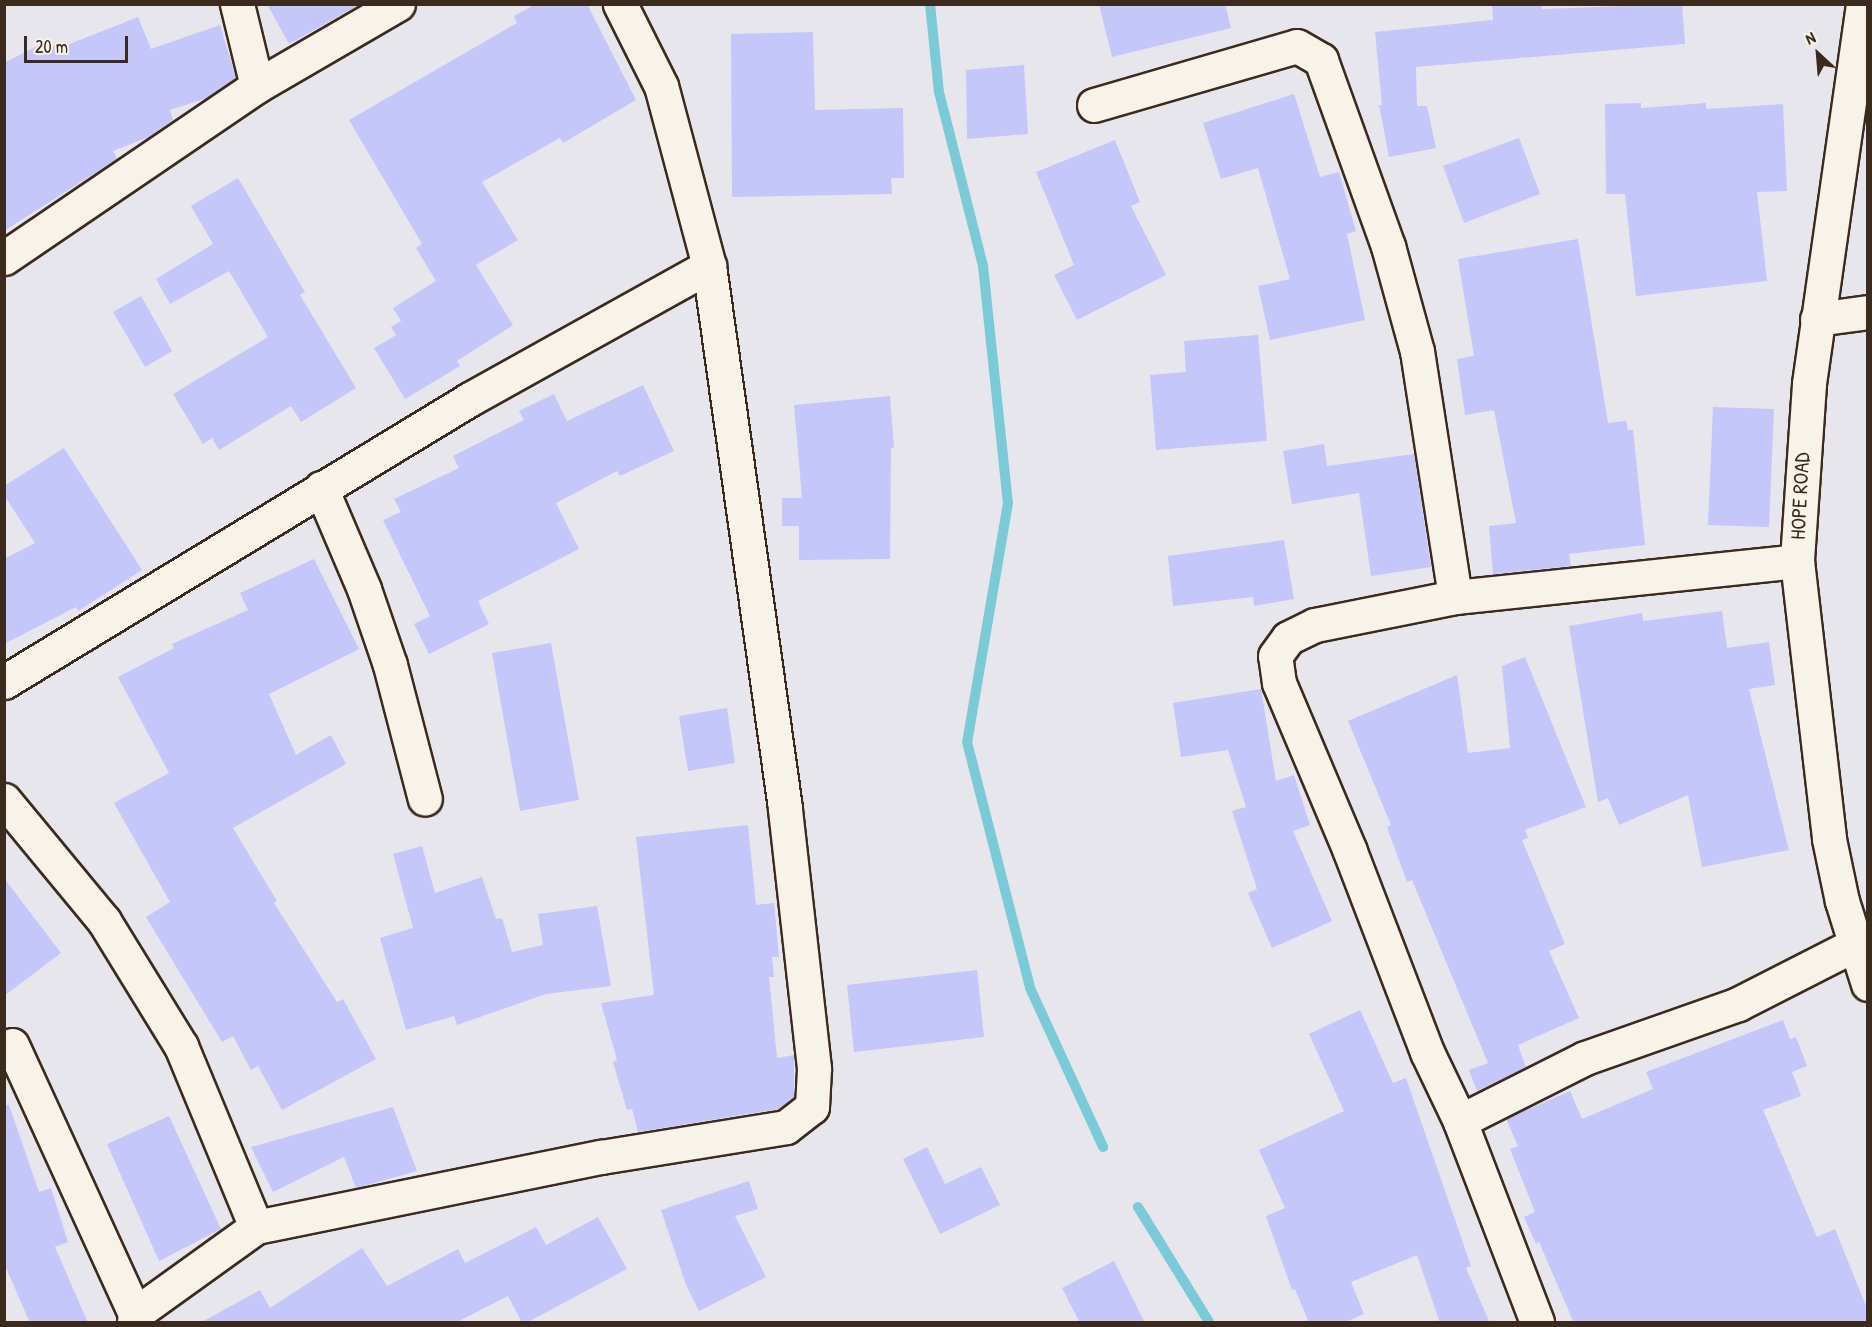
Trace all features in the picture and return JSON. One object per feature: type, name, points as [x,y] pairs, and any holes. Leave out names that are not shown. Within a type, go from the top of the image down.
[{"type":"street","points":[[237,4],[257,86]]},
{"type":"street","points":[[4,258],[257,86],[398,4]]},
{"type":"street","points":[[12,1045],[134,1318],[256,1227],[601,1157],[786,1127],[812,1107],[814,1068],[785,808],[709,266],[660,86],[620,4]]},
{"type":"street","name":"HOPE ROAD","points":[[1863,4],[1817,319],[1799,483],[1797,561],[1829,839],[1854,945],[1868,984]]},
{"type":"street","points":[[1094,105],[1297,46],[1322,60],[1388,246],[1417,351],[1455,597]]},
{"type":"street","points":[[4,682],[321,488],[709,266]]},
{"type":"street","points":[[1817,319],[1868,312]]},
{"type":"street","points":[[321,488],[364,589],[386,654],[425,799]]},
{"type":"street","points":[[1537,1323],[1460,1121],[1427,1052],[1346,840],[1279,683],[1275,656],[1288,638],[1315,625],[1455,597],[1797,561]]},
{"type":"street","points":[[4,800],[104,921],[181,1046],[256,1227]]},
{"type":"street","points":[[1460,1121],[1585,1058],[1738,1004],[1854,945]]},
{"type":"building","points":[[267,4],[360,4],[289,44]]},
{"type":"building","points":[[536,4],[587,4],[636,100],[563,143],[560,138],[482,182],[518,240],[476,265],[513,325],[457,361],[460,366],[405,399],[374,348],[396,335],[391,327],[401,321],[393,308],[436,281],[416,248],[422,244],[349,120],[517,23],[514,16]]},
{"type":"building","points":[[1099,4],[1225,4],[1231,28],[1112,57]]},
{"type":"building","points":[[1492,4],[1542,4],[1542,9],[1682,4],[1685,44],[1416,67],[1417,106],[1427,106],[1436,148],[1389,157],[1379,105],[1382,105],[1375,32],[1493,20]]},
{"type":"building","points":[[138,17],[151,49],[220,25],[236,78],[207,98],[170,110],[173,120],[149,137],[113,151],[117,159],[4,231],[4,63],[41,44],[44,50],[60,42],[62,47]]},
{"type":"building","points":[[813,32],[815,110],[903,108],[904,178],[891,178],[892,194],[732,197],[731,34]]},
{"type":"building","points":[[1024,65],[1028,134],[967,139],[966,70]]},
{"type":"building","points":[[1294,94],[1320,177],[1339,172],[1356,231],[1347,234],[1365,320],[1270,340],[1258,286],[1290,279],[1258,168],[1221,179],[1203,123]]},
{"type":"building","points":[[1641,103],[1641,108],[1706,103],[1706,109],[1783,104],[1787,191],[1757,192],[1767,281],[1636,296],[1625,194],[1606,194],[1605,104]]},
{"type":"building","points":[[1519,138],[1540,194],[1464,223],[1443,166]]},
{"type":"building","points":[[1115,140],[1140,202],[1131,206],[1166,275],[1077,320],[1054,275],[1074,265],[1036,172]]},
{"type":"building","points":[[238,178],[305,292],[300,295],[356,388],[301,422],[291,406],[219,450],[212,438],[203,444],[173,394],[268,337],[229,271],[170,304],[156,279],[213,244],[191,206]]},
{"type":"building","points":[[1578,239],[1608,423],[1626,421],[1628,430],[1633,430],[1645,545],[1569,554],[1571,566],[1493,574],[1489,526],[1516,523],[1494,410],[1465,415],[1457,359],[1474,356],[1458,259]]},
{"type":"building","points":[[141,296],[172,351],[145,367],[113,312]]},
{"type":"building","points":[[1258,335],[1267,441],[1156,450],[1150,375],[1186,372],[1184,341]]},
{"type":"building","points":[[643,385],[674,451],[620,476],[617,471],[556,503],[579,549],[478,601],[489,624],[429,654],[414,624],[430,616],[383,520],[401,512],[394,499],[459,468],[453,456],[524,420],[519,411],[554,394],[567,421]]},
{"type":"building","points":[[890,396],[894,448],[891,448],[890,559],[799,560],[799,526],[782,526],[782,498],[802,498],[794,405]]},
{"type":"building","points":[[1713,407],[1774,409],[1769,527],[1708,525]]},
{"type":"building","points":[[1324,444],[1327,466],[1414,454],[1431,567],[1371,576],[1359,493],[1292,504],[1283,451]]},
{"type":"building","points":[[64,448],[142,570],[78,611],[76,607],[4,644],[4,559],[35,543],[4,495],[4,486]]},
{"type":"building","points":[[1284,540],[1294,599],[1254,606],[1253,597],[1173,606],[1168,556]]},
{"type":"building","points":[[314,559],[359,649],[269,694],[296,755],[331,735],[346,764],[233,828],[277,901],[274,903],[337,1002],[343,999],[376,1059],[282,1110],[258,1066],[251,1070],[233,1036],[222,1042],[146,917],[170,902],[114,803],[169,773],[118,677],[174,648],[172,644],[248,610],[240,593]]},
{"type":"building","points":[[1722,611],[1727,648],[1769,642],[1775,685],[1749,689],[1789,850],[1702,867],[1688,795],[1619,825],[1608,798],[1598,802],[1569,626],[1642,613],[1643,621]]},
{"type":"building","points":[[551,643],[579,800],[520,811],[492,653]]},
{"type":"building","points":[[1525,657],[1586,807],[1525,830],[1528,838],[1522,840],[1565,944],[1549,951],[1579,1018],[1518,1045],[1526,1067],[1477,1091],[1469,1070],[1488,1063],[1412,880],[1407,882],[1387,827],[1391,825],[1348,721],[1457,675],[1468,753],[1510,748],[1502,666]]},
{"type":"building","points":[[1261,689],[1276,781],[1294,775],[1310,825],[1293,831],[1332,921],[1272,948],[1248,893],[1257,889],[1232,811],[1246,807],[1228,750],[1181,757],[1173,703]]},
{"type":"building","points":[[727,708],[735,763],[688,771],[679,716]]},
{"type":"building","points":[[748,825],[756,905],[774,903],[779,957],[772,957],[774,977],[769,977],[777,1058],[794,1055],[794,1097],[778,1109],[638,1132],[632,1109],[627,1110],[613,1062],[617,1060],[601,1003],[654,995],[636,837]]},
{"type":"building","points":[[422,846],[435,893],[482,877],[496,919],[502,918],[512,952],[543,945],[538,914],[597,906],[611,986],[546,994],[457,1025],[454,1016],[406,1030],[380,938],[413,928],[393,854]]},
{"type":"building","points":[[4,878],[61,953],[4,996]]},
{"type":"building","points":[[977,970],[984,1037],[854,1052],[847,985]]},
{"type":"building","points":[[1360,1010],[1393,1083],[1406,1078],[1471,1266],[1466,1268],[1490,1323],[1440,1323],[1417,1255],[1351,1282],[1364,1314],[1343,1323],[1309,1323],[1295,1289],[1292,1290],[1266,1216],[1285,1208],[1259,1150],[1344,1111],[1309,1034]]},
{"type":"building","points":[[1783,1020],[1790,1039],[1796,1037],[1807,1066],[1792,1072],[1801,1096],[1763,1110],[1817,1237],[1835,1229],[1868,1311],[1868,1323],[1574,1323],[1539,1242],[1536,1244],[1524,1217],[1535,1212],[1510,1149],[1518,1146],[1506,1119],[1570,1091],[1582,1119],[1653,1089],[1646,1072]]},
{"type":"building","points":[[4,1105],[9,1105],[39,1192],[51,1188],[68,1242],[55,1247],[88,1323],[30,1323],[4,1263]]},
{"type":"building","points":[[393,1107],[417,1171],[356,1188],[344,1157],[273,1192],[251,1147]]},
{"type":"building","points":[[169,1116],[221,1229],[159,1261],[107,1144]]},
{"type":"building","points":[[927,1147],[945,1184],[981,1167],[1000,1205],[940,1234],[903,1159]]},
{"type":"building","points":[[749,1181],[758,1209],[735,1216],[766,1277],[699,1311],[686,1285],[661,1210]]},
{"type":"building","points":[[598,1217],[627,1269],[526,1323],[522,1323],[508,1296],[455,1323],[200,1323],[260,1290],[270,1308],[362,1248],[387,1286],[458,1249],[465,1263],[536,1227],[546,1245]]},
{"type":"building","points":[[1114,1261],[1145,1323],[1080,1323],[1062,1288]]},
{"type":"waterway","points":[[930,4],[939,92],[983,266],[1008,503],[967,742],[1030,988],[1103,1147]]},
{"type":"waterway","points":[[1138,1207],[1209,1322]]}]
